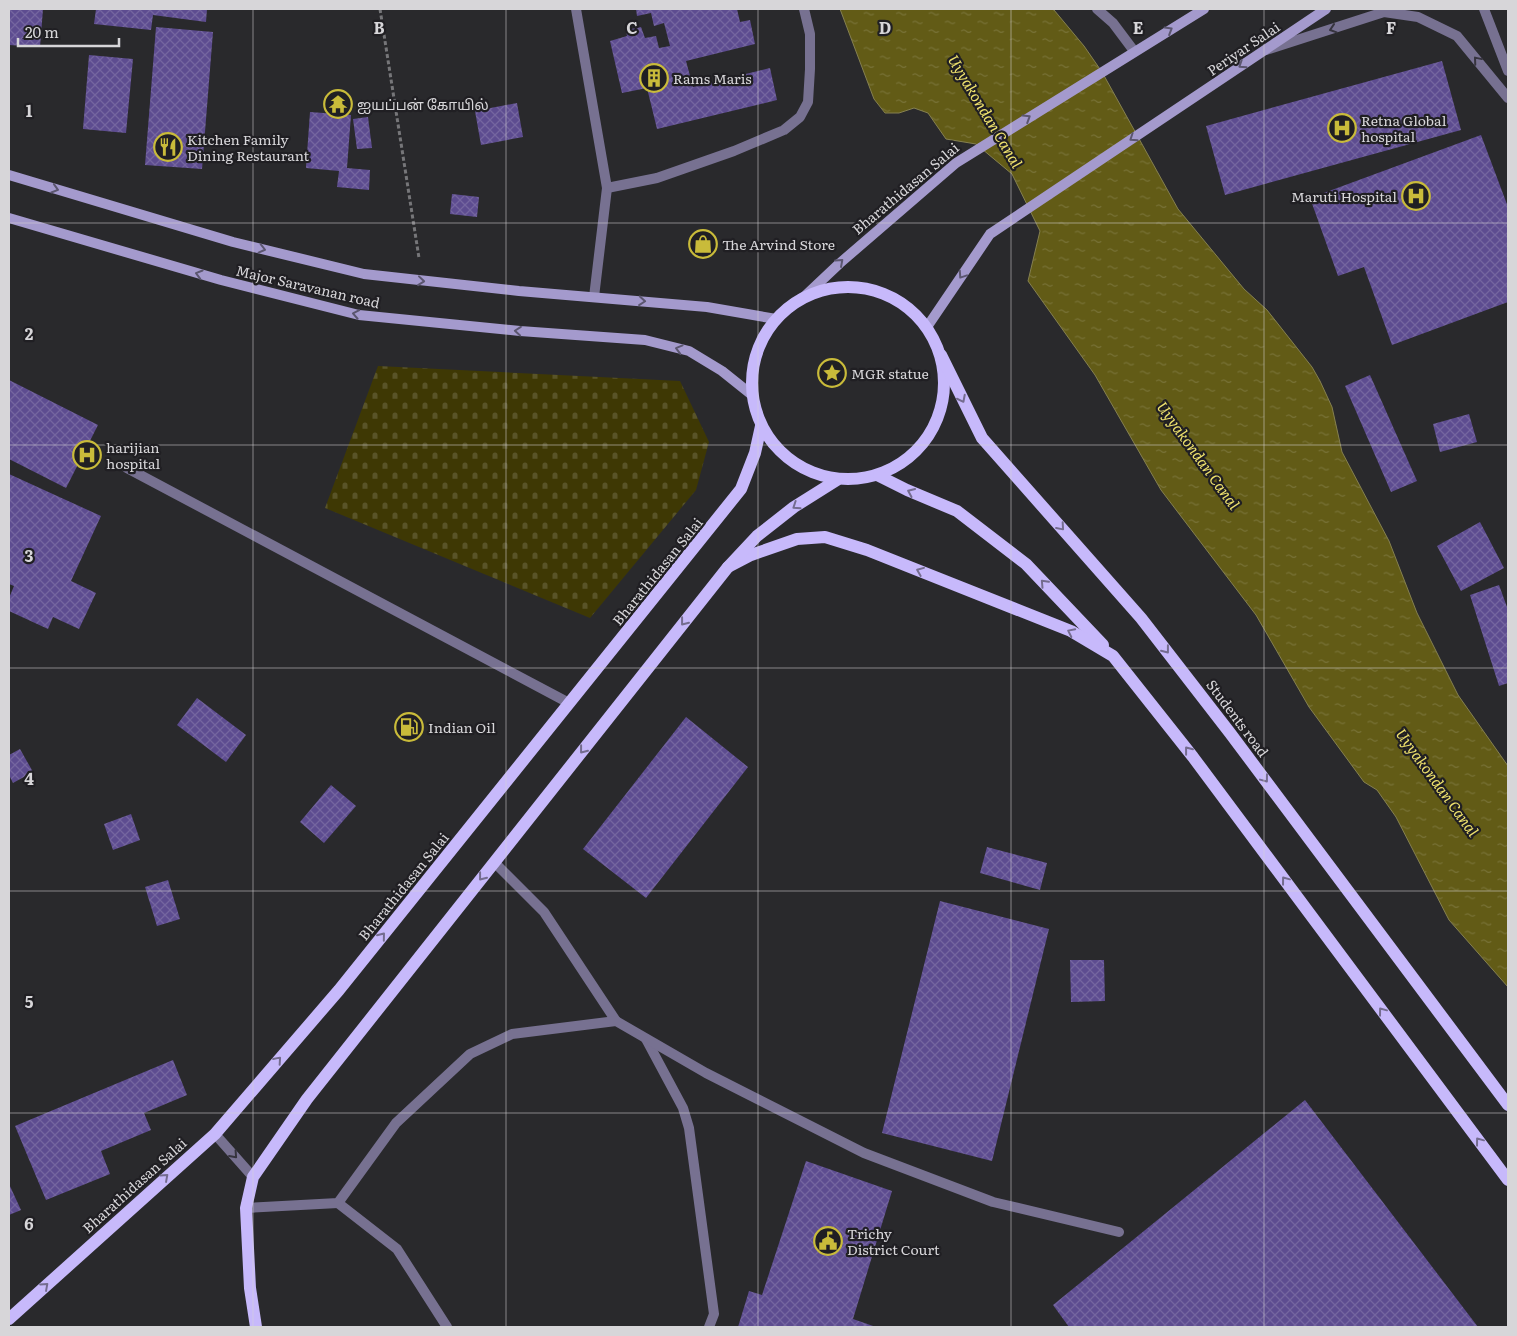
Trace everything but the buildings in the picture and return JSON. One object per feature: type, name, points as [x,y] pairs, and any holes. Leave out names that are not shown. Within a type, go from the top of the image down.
[{"type":"main road","points":[[1134,51],[1204,9]]},
{"type":"main road","name":"Periyar Salai","points":[[927,327],[990,234],[1326,9]]},
{"type":"main road","name":"Bharathidasan Salai","points":[[805,296],[840,263],[956,163],[1134,51]]},
{"type":"main road","name":"Major Saravanan road","points":[[9,175],[233,242],[364,274],[518,291],[707,307],[776,319]]},
{"type":"main road","name":"Major Saravanan road","points":[[9,218],[221,280],[359,315],[520,331],[645,340],[689,351],[722,371],[752,395]]},
{"type":"main road","name":"Students road","points":[[761,426],[752,395],[753,368],[761,342],[776,319],[790,306],[805,296],[832,288],[859,287],[885,294],[908,307],[927,327],[982,438],[1142,618],[1230,732],[1508,1105]]},
{"type":"main road","points":[[761,426],[780,453],[806,471],[837,480],[879,476],[899,467],[922,446],[938,418],[944,387],[941,355]]},
{"type":"main road","name":"Bharathidasan Salai","points":[[9,1319],[215,1134],[339,990],[741,489],[755,453],[761,426]]},
{"type":"main road","points":[[879,476],[957,511],[1026,564],[1113,656],[1193,757],[1508,1180]]},
{"type":"main road","points":[[256,1327],[250,1288],[246,1208],[253,1177],[306,1099],[728,567],[758,536],[794,507],[837,480]]},
{"type":"main road","points":[[728,567],[751,555],[797,539],[825,537],[867,550],[1071,631],[1113,656]]},
{"type":"street","points":[[576,9],[606,188],[594,298]]},
{"type":"street","points":[[606,188],[656,178],[734,151],[784,130],[800,117],[808,102],[810,69],[810,34],[804,9]]},
{"type":"street","points":[[1097,9],[1113,23],[1134,51]]},
{"type":"street","points":[[1484,9],[1508,71]]},
{"type":"street","points":[[1263,52],[1384,12],[1418,17],[1457,36],[1508,98]]},
{"type":"street","points":[[127,468],[570,703]]},
{"type":"street","points":[[494,862],[544,912],[616,1021],[706,1073],[864,1153],[993,1202],[1119,1232]]},
{"type":"street","points":[[338,1203],[396,1123],[470,1054],[512,1034],[616,1021]]},
{"type":"street","points":[[645,1038],[683,1108],[689,1128],[714,1314],[709,1327]]},
{"type":"street","points":[[215,1134],[253,1177]]},
{"type":"street","points":[[246,1208],[338,1203],[397,1249],[447,1327]]},
{"type":"path","points":[[380,9],[418,245],[419,263]]},
{"type":"green space","points":[[378,366],[680,381],[709,442],[696,490],[590,618],[325,508]]},
{"type":"water","name":"Uyyakondan Canal","points":[[840,9],[1054,10],[1084,46],[1102,72],[1178,209],[1244,289],[1267,310],[1312,367],[1332,407],[1342,452],[1389,541],[1417,613],[1458,695],[1508,766],[1508,987],[1449,920],[1396,817],[1377,790],[1364,782],[1309,707],[1256,615],[1161,490],[1095,375],[1028,281],[1040,231],[1012,174],[976,144],[946,139],[928,113],[914,108],[899,113],[885,113],[874,99]]},
{"type":"place","name":"Rams Maris","points":[[654,78]]},
{"type":"place","name":"ஐயப்பன் கோயில்","points":[[338,104]]},
{"type":"place","name":"Retna Global hospital","points":[[1342,128]]},
{"type":"place","name":"Kitchen Family Dining Restaurant","points":[[168,147]]},
{"type":"place","name":"Maruti Hospital","points":[[1416,196]]},
{"type":"place","name":"The Arvind Store","points":[[703,244]]},
{"type":"place","name":"MGR statue","points":[[832,373]]},
{"type":"place","name":"harijian hospital","points":[[87,455]]},
{"type":"place","name":"Indian Oil","points":[[409,727]]},
{"type":"place","name":"Trichy District Court","points":[[828,1241]]}]
